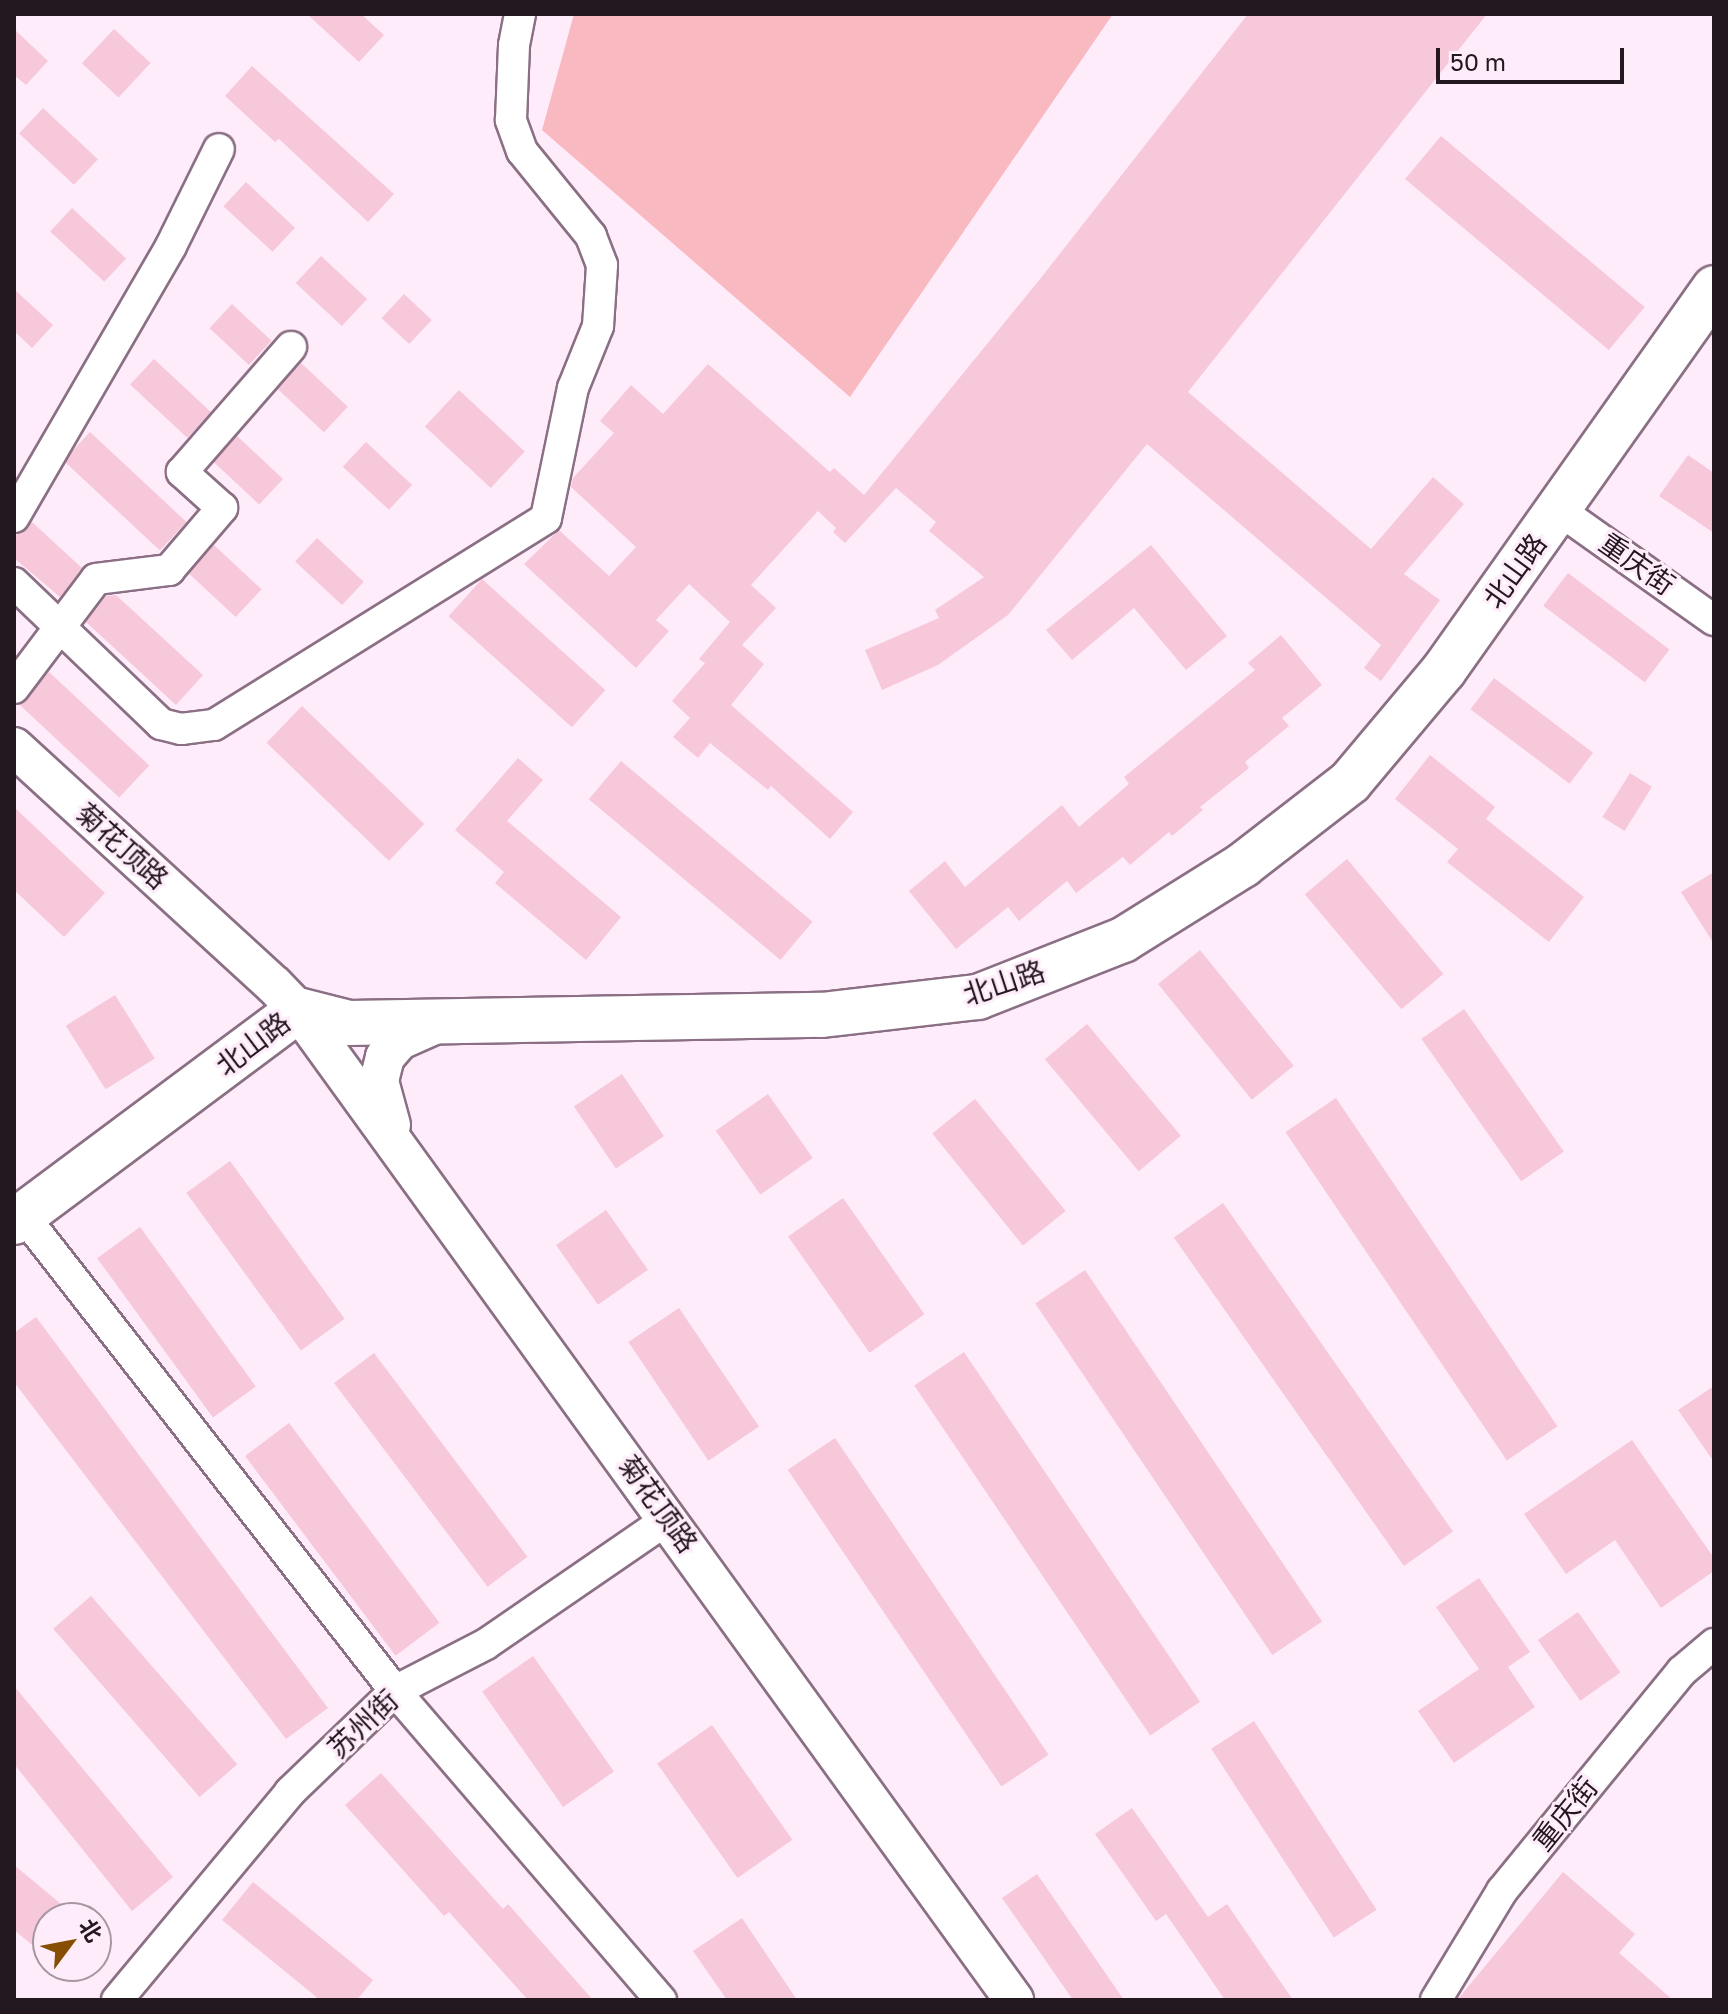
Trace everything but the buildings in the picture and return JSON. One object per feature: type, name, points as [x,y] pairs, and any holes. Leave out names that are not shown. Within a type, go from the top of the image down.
[{"type":"main road","name":"北山路","points":[[19,1218],[298,1010],[349,1023],[822,1015],[978,997],[1123,940],[1243,865],[1350,782],[1444,670],[1714,288]]},
{"type":"street","points":[[14,583],[161,724],[181,729],[214,725],[546,518],[573,388],[598,326],[602,265],[591,236],[522,151],[511,120],[514,45],[520,14]]},
{"type":"street","points":[[14,517],[171,246],[219,149]]},
{"type":"street","points":[[14,688],[96,579],[169,570],[222,508],[182,472],[291,347]]},
{"type":"street","name":"重庆街","points":[[1559,510],[1714,620]]},
{"type":"street","name":"菊花顶路","points":[[14,747],[298,1010],[1014,2000]]},
{"type":"street","points":[[215,1072],[257,1021],[260,1001],[259,984],[231,945]]},
{"type":"street","points":[[397,1143],[379,1081],[385,1057],[400,1040],[443,1021]]},
{"type":"street","points":[[19,1218],[395,1691],[661,2000]]},
{"type":"street","name":"苏州街","points":[[117,2000],[290,1792],[395,1691],[486,1644],[668,1519]]},
{"type":"street","name":"重庆街","points":[[1436,2000],[1502,1891],[1682,1671],[1714,1644]]},
{"type":"shaded area","points":[[574,14],[1113,14],[850,397],[542,130]]}]
